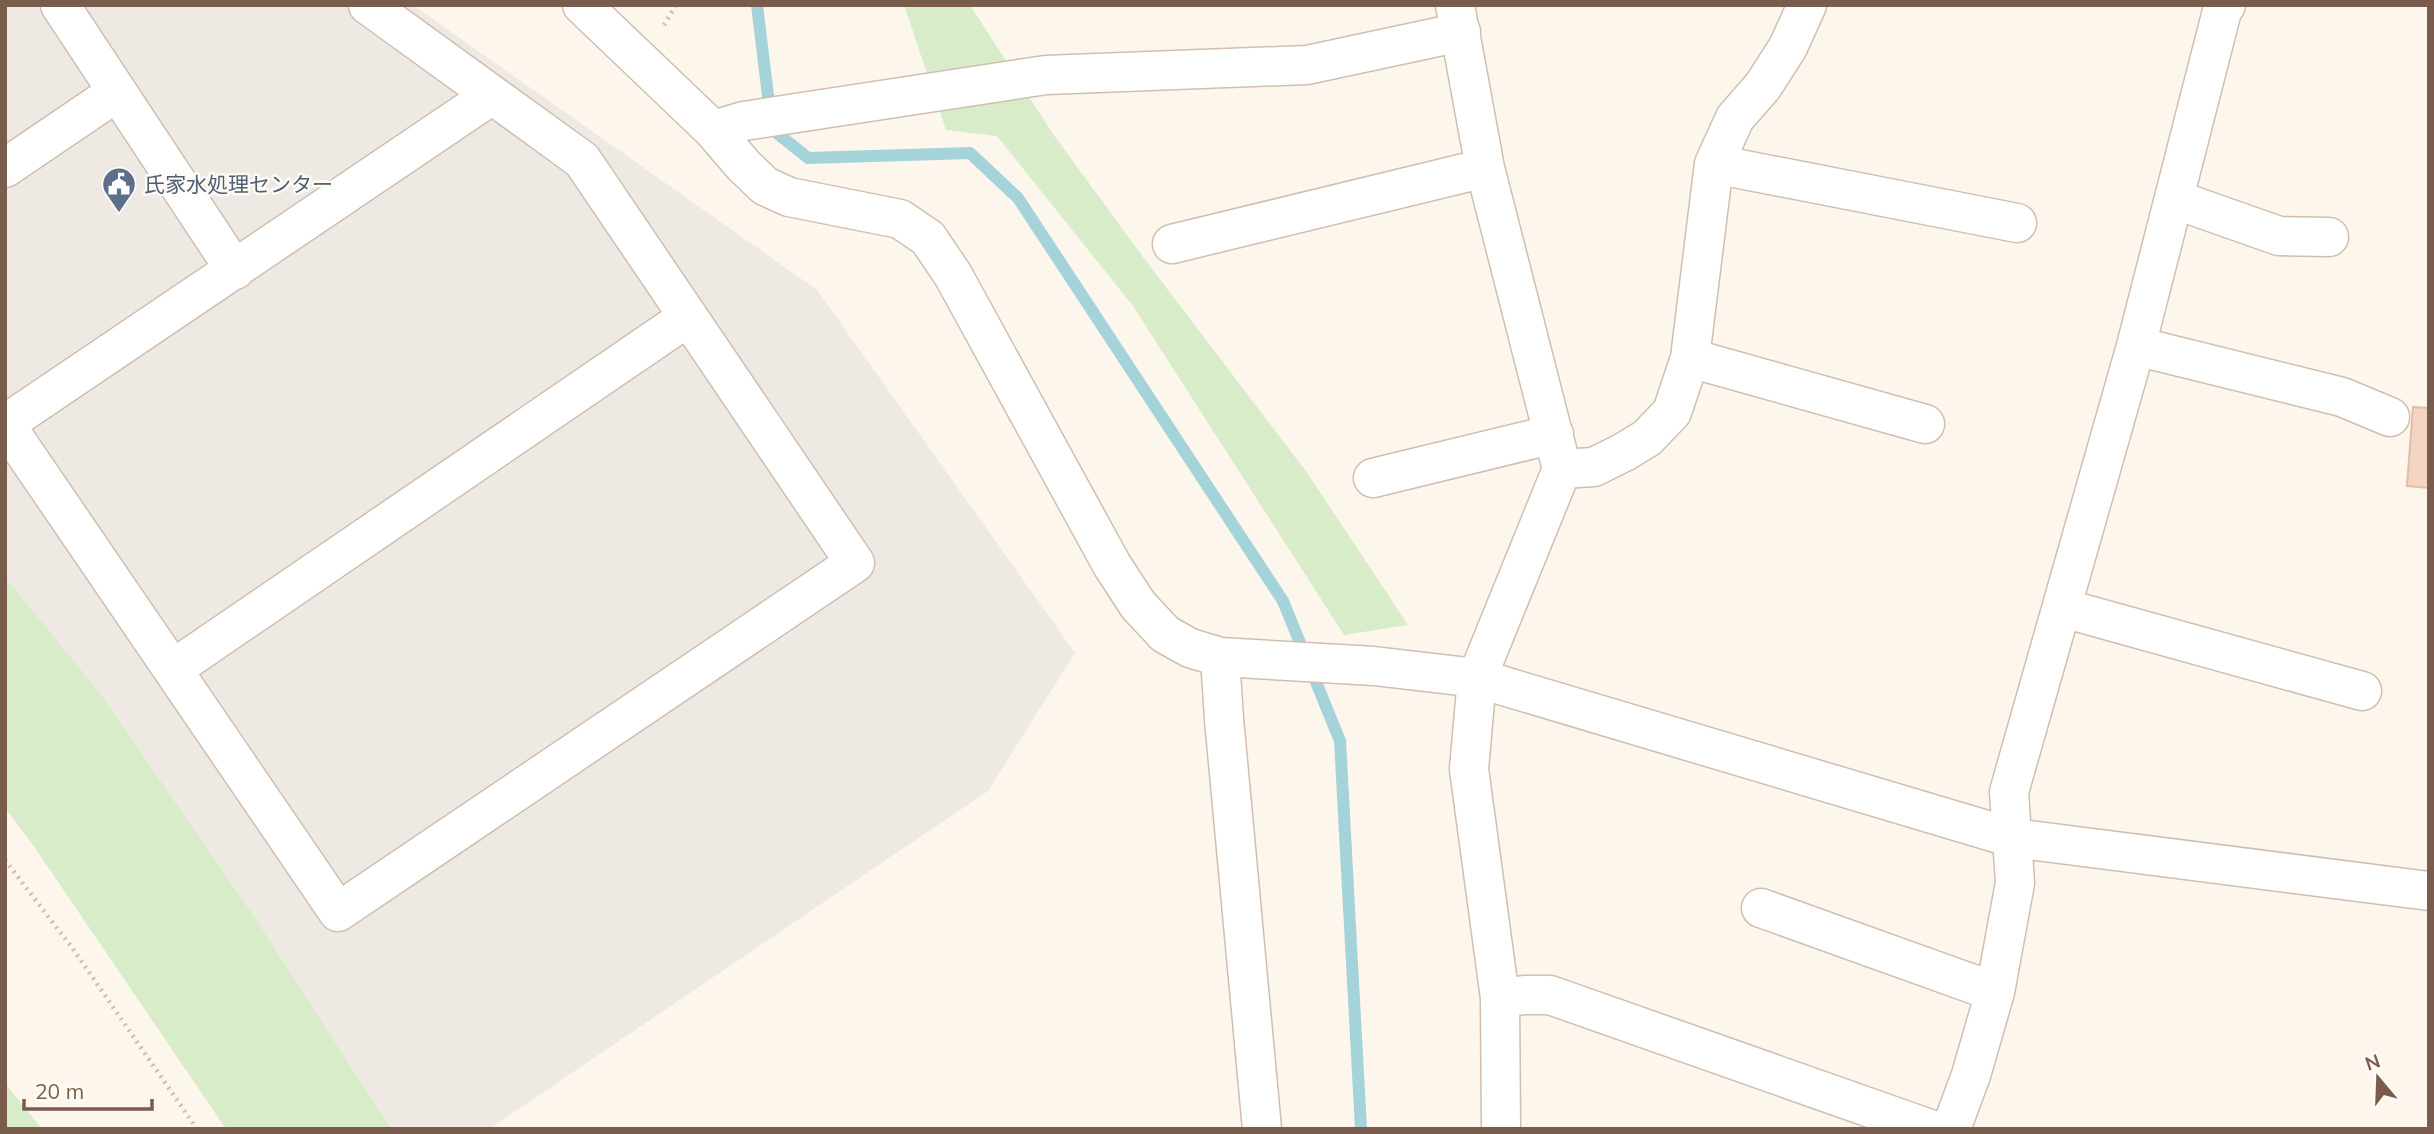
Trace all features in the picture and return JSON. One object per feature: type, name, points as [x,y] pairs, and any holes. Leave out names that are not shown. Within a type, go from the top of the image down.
[{"type":"street","points":[[60,5],[234,270]]},
{"type":"street","points":[[368,5],[582,160],[855,563],[338,912],[5,424],[492,95]]},
{"type":"street","points":[[582,5],[728,126],[744,166],[765,186],[789,197],[900,219],[928,238],[953,275],[1112,565],[1138,604],[1164,634],[1189,648],[1238,659],[1374,666],[1477,678],[2013,838],[2429,891]]},
{"type":"street","points":[[1373,478],[1558,452],[1594,467],[1647,438],[1672,412],[1690,358],[1714,164],[1735,118],[1763,86],[1788,47],[1807,5]]},
{"type":"street","points":[[1951,1129],[1995,992],[2015,883],[2009,792],[2136,346],[2222,11],[2226,5]]},
{"type":"street","points":[[728,126],[1046,75],[1307,65],[1458,18],[1485,168],[1558,452],[1477,678],[1469,769],[1500,998],[1501,1129]]},
{"type":"street","points":[[5,168],[117,92]]},
{"type":"street","points":[[1714,164],[2017,223]]},
{"type":"street","points":[[1172,244],[1485,168]]},
{"type":"street","points":[[2174,199],[2279,236],[2329,237]]},
{"type":"street","points":[[173,669],[688,317]]},
{"type":"street","points":[[2136,346],[2342,397],[2390,417]]},
{"type":"street","points":[[1690,358],[1925,424]]},
{"type":"street","points":[[2063,608],[2362,691]]},
{"type":"street","points":[[1238,659],[1262,1129]]},
{"type":"street","points":[[1761,908],[1995,992]]},
{"type":"street","points":[[1500,998],[1550,995],[1930,1129]]},
{"type":"path","points":[[5,860],[73,949],[197,1129]]},
{"type":"shaded area","points":[[5,5],[413,5],[817,290],[1075,653],[988,791],[489,1129],[391,1129],[256,919],[100,693],[5,577]]},
{"type":"green space","points":[[904,5],[970,5],[1053,134],[1308,474],[1408,625],[1344,635],[1133,306],[997,136],[946,130]]},
{"type":"green space","points":[[5,577],[100,693],[256,919],[391,1129],[226,1129],[5,808]]},
{"type":"green space","points":[[5,1083],[42,1129],[5,1129]]},
{"type":"building","points":[[2413,407],[2429,408],[2429,488],[2407,486]]},
{"type":"waterway","points":[[757,5],[772,129],[808,158],[970,153],[1018,198],[1283,601],[1340,741],[1361,1129]]},
{"type":"place","name":"氏家水処理センター","points":[[119,214]]}]
